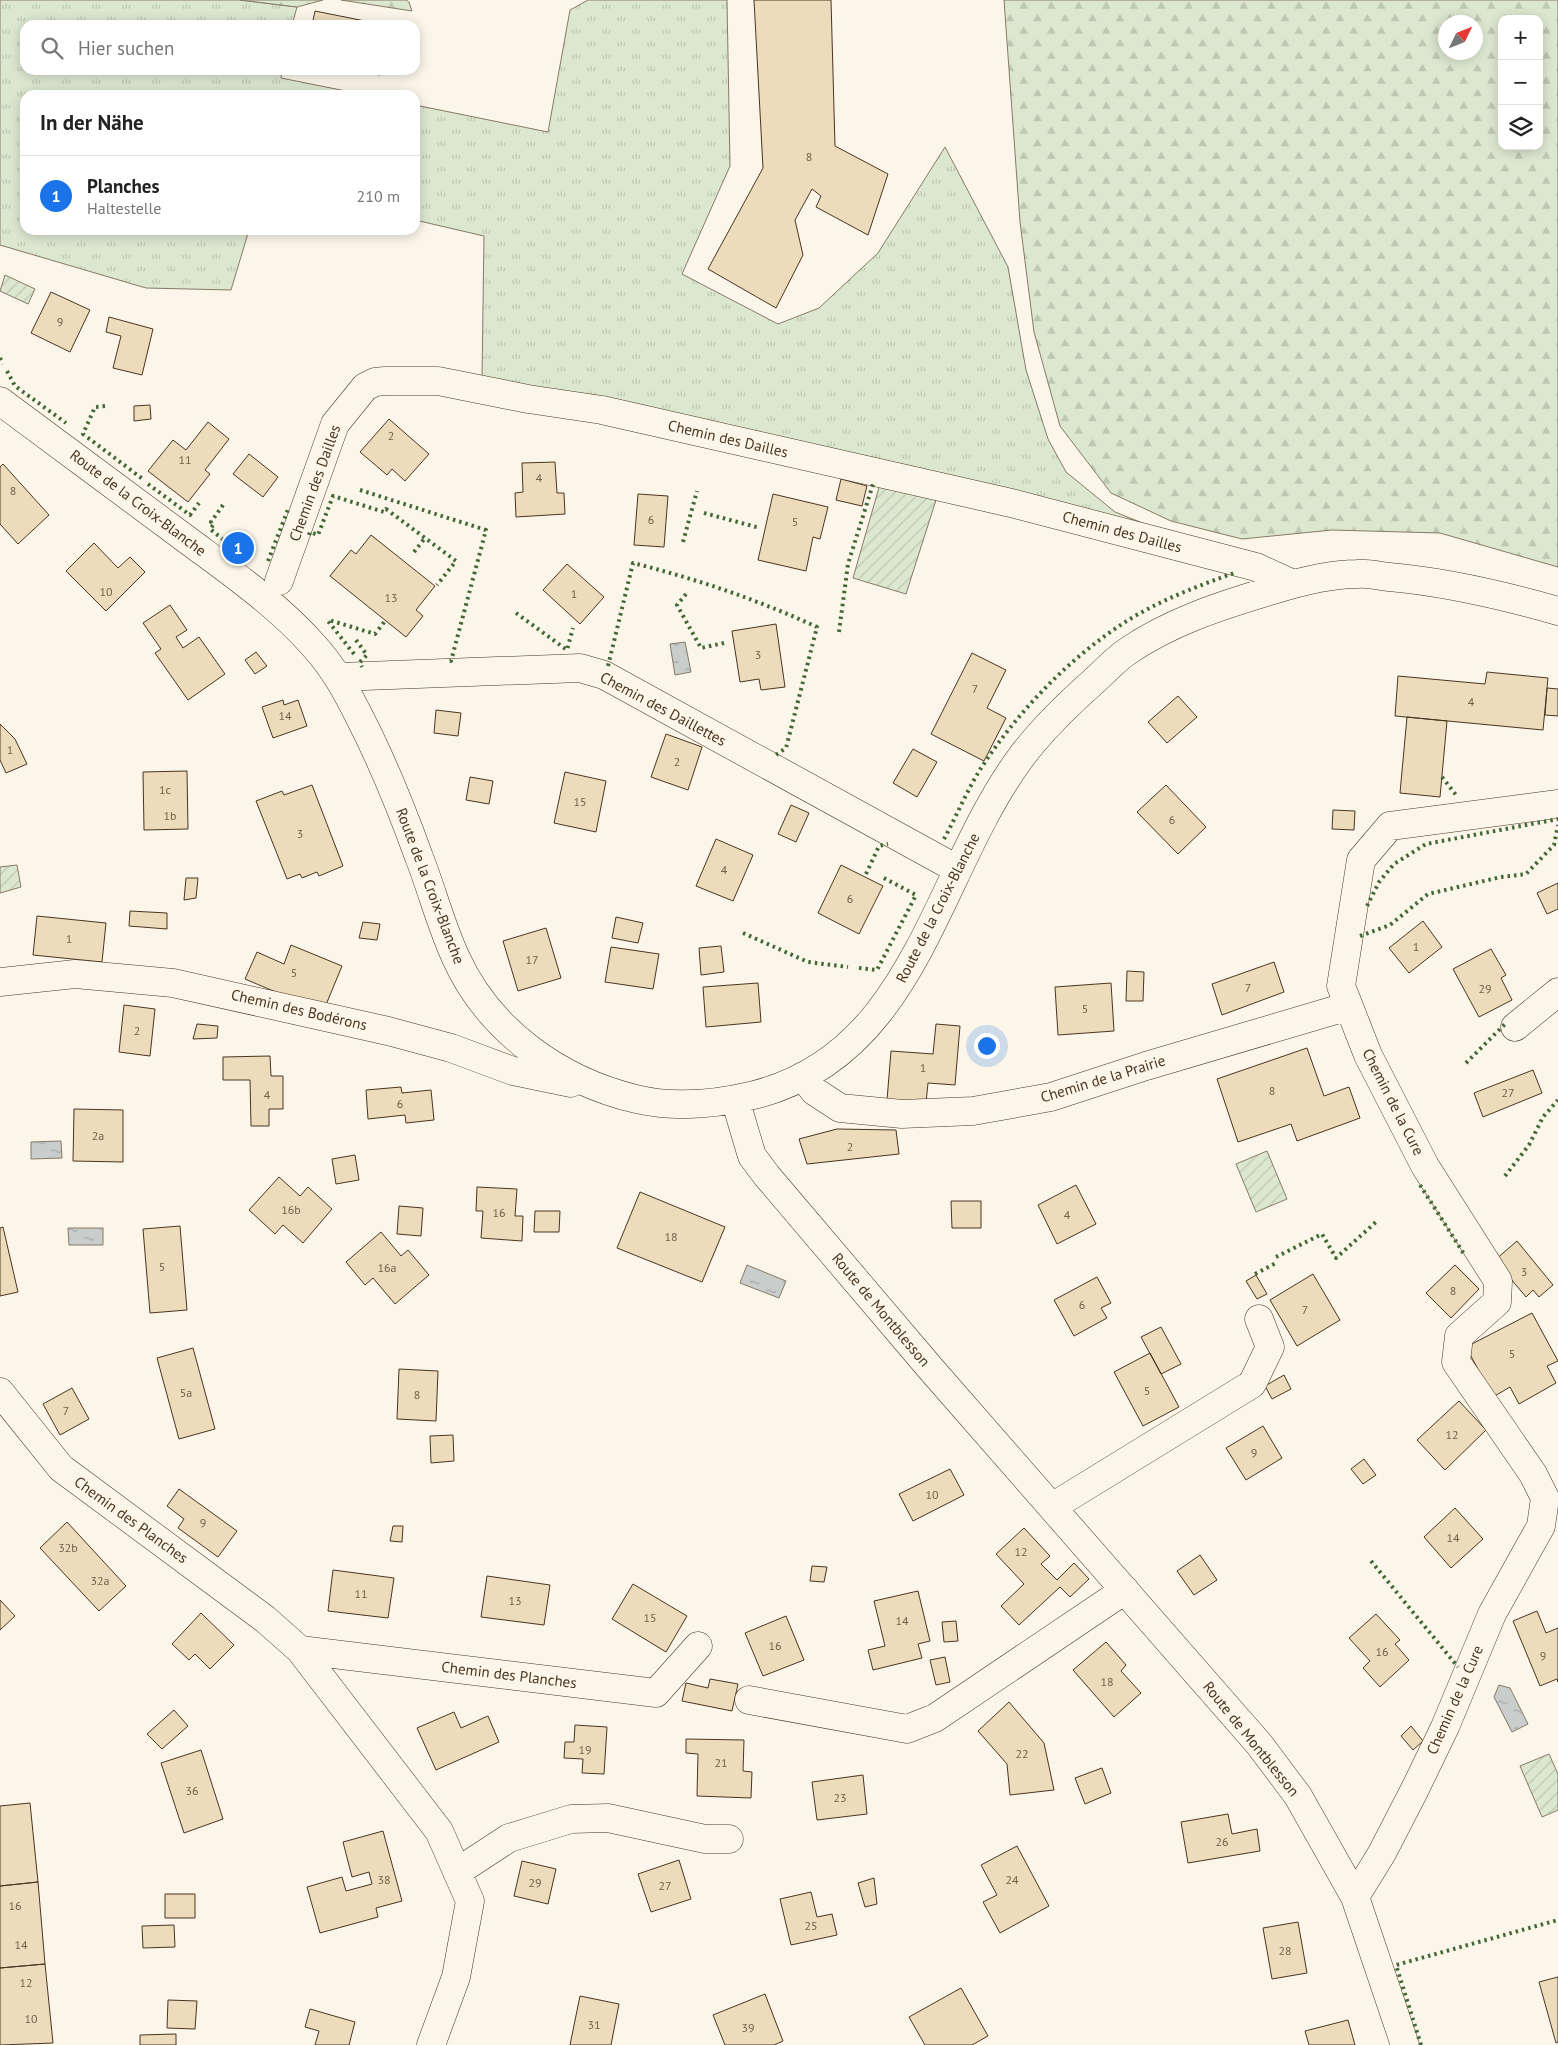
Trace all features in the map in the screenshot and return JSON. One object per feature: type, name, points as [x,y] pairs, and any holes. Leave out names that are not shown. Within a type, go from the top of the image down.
[{"type":"street","name":"Chemin des Dailles","points":[[279,581],[335,424],[352,401],[365,387],[375,382],[438,381],[528,399],[602,410],[1011,503],[1256,567],[1292,584]]},
{"type":"street","name":"Route de la Croix-Blanche","points":[[0,401],[201,550],[280,612],[315,646],[339,677],[377,750],[419,855],[458,961],[486,1005],[533,1052],[565,1073],[592,1086],[644,1101],[685,1104],[735,1099],[768,1091],[829,1062],[852,1042],[890,999],[914,960],[957,869],[988,810],[1018,761],[1058,713],[1125,654],[1186,619],[1230,602],[1292,584],[1356,573],[1432,580],[1505,596],[1558,611]]},
{"type":"street","name":"Chemin des Daillettes","points":[[339,677],[580,668],[604,675],[957,869]]},
{"type":"street","name":"Chemin de la Cure","points":[[1355,1897],[1382,1853],[1415,1790],[1449,1718],[1492,1614],[1552,1506],[1533,1474],[1456,1362],[1459,1336],[1497,1302],[1498,1281],[1425,1166],[1368,1055],[1341,986],[1361,860],[1390,826],[1558,804]]},
{"type":"street","name":"Chemin des Bodérons","points":[[0,982],[75,974],[173,982],[388,1031],[451,1048],[513,1071],[592,1086]]},
{"type":"street","points":[[1515,1027],[1558,992]]},
{"type":"street","name":"Chemin de la Prairie","points":[[803,1076],[814,1091],[840,1108],[902,1114],[973,1111],[1051,1097],[1146,1066],[1349,1006]]},
{"type":"street","name":"Route de Montblesson","points":[[735,1099],[752,1156],[767,1176],[1259,1744],[1293,1789],[1355,1897],[1404,2045]]},
{"type":"street","points":[[1052,1507],[1252,1384],[1270,1347],[1259,1319]]},
{"type":"street","name":"Chemin des Planches","points":[[0,1392],[61,1468],[264,1619],[300,1650],[439,1831],[470,1901],[456,1977],[430,2045]]},
{"type":"street","points":[[749,1700],[907,1729],[935,1718],[1125,1590]]},
{"type":"street","name":"Chemin des Planches","points":[[300,1650],[656,1693],[698,1646]]},
{"type":"street","points":[[456,1872],[509,1838],[571,1819],[608,1818],[705,1839],[729,1839]]},
{"type":"green space","points":[[0,0],[240,0],[297,7],[293,20],[20,20],[20,75],[281,75],[281,78],[341,90],[20,90],[20,235],[248,235],[231,290],[146,288],[0,245]]},
{"type":"green space","points":[[240,0],[323,0],[297,7]]},
{"type":"green space","points":[[341,0],[406,0],[409,2],[412,11]]},
{"type":"green space","points":[[588,0],[727,0],[730,166],[682,274],[778,324],[819,308],[878,253],[945,147],[1008,267],[1026,370],[1048,439],[1066,472],[1115,512],[1160,530],[482,379],[484,236],[420,221],[420,106],[548,132],[570,10]]},
{"type":"green space","points":[[1004,0],[1558,0],[1558,567],[1440,533],[1332,530],[1242,539],[1171,521],[1111,493],[1060,426],[1034,332],[1020,222]]},
{"type":"green space","points":[[5,275],[35,289],[28,304],[0,291]]},
{"type":"green space","points":[[880,484],[936,500],[906,594],[853,578]]},
{"type":"green space","points":[[17,865],[21,887],[0,893],[0,867]]},
{"type":"green space","points":[[1267,1151],[1287,1199],[1256,1212],[1236,1164]]},
{"type":"green space","points":[[1549,1754],[1558,1774],[1558,1810],[1542,1817],[1520,1766]]},
{"type":"water","points":[[685,642],[691,672],[675,675],[670,644]]},
{"type":"water","points":[[61,1141],[62,1158],[31,1159],[31,1142]]},
{"type":"water","points":[[68,1228],[103,1228],[103,1245],[69,1245]]},
{"type":"water","points":[[747,1265],[786,1281],[779,1298],[740,1283]]},
{"type":"water","points":[[1499,1685],[1510,1688],[1528,1724],[1512,1732],[1494,1697]]},
{"type":"building","points":[[754,0],[831,0],[835,146],[888,174],[868,235],[816,207],[821,196],[812,189],[795,220],[803,255],[776,308],[708,269],[763,168]]},
{"type":"building","points":[[315,11],[360,20],[313,20]]},
{"type":"building","points":[[51,292],[90,310],[70,352],[31,333]]},
{"type":"building","points":[[109,317],[153,329],[142,375],[113,368],[121,336],[106,332]]},
{"type":"building","points":[[150,405],[151,419],[134,421],[134,406]]},
{"type":"building","points":[[389,419],[429,454],[405,481],[392,469],[387,475],[360,452]]},
{"type":"building","points":[[208,422],[229,439],[205,470],[210,474],[188,502],[148,471],[173,440],[186,450]]},
{"type":"building","points":[[249,454],[278,477],[263,497],[233,474]]},
{"type":"building","points":[[555,462],[557,493],[564,493],[565,514],[516,517],[515,493],[523,492],[522,463]]},
{"type":"building","points":[[3,464],[49,515],[18,544],[0,524],[0,467]]},
{"type":"building","points":[[841,479],[867,486],[862,506],[836,500]]},
{"type":"building","points":[[638,494],[668,496],[664,547],[634,545]]},
{"type":"building","points":[[773,494],[828,507],[820,539],[813,537],[806,571],[758,560]]},
{"type":"building","points":[[371,535],[435,586],[416,610],[423,616],[406,637],[330,576],[351,550],[356,554]]},
{"type":"building","points":[[94,543],[118,568],[130,557],[145,572],[106,611],[66,571]]},
{"type":"building","points":[[567,564],[604,597],[580,624],[543,590]]},
{"type":"building","points":[[170,605],[187,630],[176,637],[183,648],[199,637],[225,674],[188,700],[155,653],[161,649],[143,623]]},
{"type":"building","points":[[776,624],[785,687],[761,690],[759,679],[740,682],[732,631]]},
{"type":"building","points":[[256,652],[267,666],[255,674],[245,660]]},
{"type":"building","points":[[972,653],[1006,670],[987,708],[1006,718],[984,761],[931,734]]},
{"type":"building","points":[[1487,672],[1548,678],[1543,730],[1395,716],[1398,676],[1485,684]]},
{"type":"building","points":[[1547,688],[1558,689],[1558,716],[1545,715]]},
{"type":"building","points":[[1178,696],[1197,717],[1167,743],[1148,722]]},
{"type":"building","points":[[283,700],[284,705],[298,700],[307,726],[273,738],[262,707]]},
{"type":"building","points":[[436,710],[461,713],[458,736],[434,733]]},
{"type":"building","points":[[1407,717],[1447,721],[1440,797],[1400,793]]},
{"type":"building","points":[[0,724],[15,739],[27,764],[6,773],[0,760]]},
{"type":"building","points":[[666,734],[702,747],[688,790],[651,777]]},
{"type":"building","points":[[913,749],[937,762],[917,797],[893,783]]},
{"type":"building","points":[[187,771],[188,829],[144,830],[143,772]]},
{"type":"building","points":[[565,772],[606,781],[596,832],[554,823]]},
{"type":"building","points":[[470,777],[493,781],[489,804],[466,800]]},
{"type":"building","points":[[312,785],[343,866],[319,876],[317,872],[302,878],[300,874],[287,879],[256,801],[282,791],[284,795]]},
{"type":"building","points":[[1166,785],[1206,827],[1178,854],[1137,812]]},
{"type":"building","points":[[791,805],[809,813],[796,842],[778,834]]},
{"type":"building","points":[[1333,810],[1355,811],[1354,830],[1332,829]]},
{"type":"building","points":[[716,839],[753,855],[733,901],[696,886]]},
{"type":"building","points":[[841,865],[883,886],[859,934],[818,913]]},
{"type":"building","points":[[186,878],[198,878],[196,898],[184,900]]},
{"type":"building","points":[[1558,883],[1558,909],[1547,914],[1537,893]]},
{"type":"building","points":[[130,911],[167,913],[167,929],[129,926]]},
{"type":"building","points":[[37,916],[106,923],[102,962],[33,955]]},
{"type":"building","points":[[616,917],[643,923],[638,943],[612,938]]},
{"type":"building","points":[[1423,921],[1442,947],[1409,973],[1389,948]]},
{"type":"building","points":[[363,922],[380,924],[377,940],[359,938]]},
{"type":"building","points":[[546,928],[561,978],[518,991],[503,941]]},
{"type":"building","points":[[291,945],[342,966],[323,1012],[245,979],[257,952],[284,964]]},
{"type":"building","points":[[721,946],[724,972],[701,975],[699,948]]},
{"type":"building","points":[[611,947],[659,954],[653,989],[605,982]]},
{"type":"building","points":[[1491,949],[1506,975],[1501,978],[1512,1000],[1479,1017],[1453,969]]},
{"type":"building","points":[[1274,962],[1284,992],[1222,1015],[1212,984]]},
{"type":"building","points":[[1127,971],[1144,972],[1143,1001],[1126,1001]]},
{"type":"building","points":[[758,983],[761,1022],[706,1027],[703,987]]},
{"type":"building","points":[[1111,983],[1114,1031],[1058,1035],[1055,987]]},
{"type":"building","points":[[124,1005],[155,1009],[150,1056],[119,1052]]},
{"type":"building","points":[[197,1024],[218,1026],[217,1038],[193,1039]]},
{"type":"building","points":[[936,1024],[960,1026],[955,1085],[928,1083],[926,1103],[887,1100],[891,1051],[933,1054]]},
{"type":"building","points":[[1307,1048],[1324,1096],[1349,1087],[1360,1118],[1297,1141],[1291,1124],[1238,1142],[1217,1079]]},
{"type":"building","points":[[270,1056],[271,1076],[283,1076],[283,1109],[269,1109],[269,1126],[251,1126],[250,1080],[223,1080],[223,1057]]},
{"type":"building","points":[[1533,1070],[1542,1093],[1483,1117],[1474,1093]]},
{"type":"building","points":[[401,1087],[402,1093],[431,1090],[434,1120],[406,1123],[405,1115],[368,1119],[366,1090]]},
{"type":"building","points":[[74,1109],[123,1110],[123,1162],[73,1161]]},
{"type":"building","points":[[837,1129],[896,1130],[899,1154],[807,1164],[799,1139]]},
{"type":"building","points":[[355,1155],[359,1180],[336,1184],[332,1159]]},
{"type":"building","points":[[279,1177],[300,1196],[308,1187],[332,1209],[303,1243],[283,1225],[275,1234],[249,1210]]},
{"type":"building","points":[[1076,1185],[1096,1224],[1057,1244],[1038,1205]]},
{"type":"building","points":[[477,1187],[517,1189],[515,1216],[523,1216],[522,1241],[481,1238],[483,1211],[476,1211]]},
{"type":"building","points":[[640,1192],[725,1227],[702,1282],[617,1248]]},
{"type":"building","points":[[951,1201],[981,1201],[981,1228],[952,1228]]},
{"type":"building","points":[[399,1206],[423,1208],[421,1236],[397,1234]]},
{"type":"building","points":[[535,1211],[560,1211],[559,1232],[534,1232]]},
{"type":"building","points":[[180,1226],[187,1310],[150,1313],[143,1229]]},
{"type":"building","points":[[3,1227],[18,1292],[0,1296],[0,1228]]},
{"type":"building","points":[[381,1232],[401,1256],[408,1250],[429,1275],[395,1304],[373,1278],[365,1285],[346,1262]]},
{"type":"building","points":[[1517,1241],[1553,1285],[1539,1297],[1533,1290],[1526,1297],[1495,1260]]},
{"type":"building","points":[[1455,1265],[1479,1289],[1451,1318],[1426,1293]]},
{"type":"building","points":[[1313,1274],[1340,1320],[1297,1346],[1270,1300]]},
{"type":"building","points":[[1256,1275],[1267,1294],[1257,1299],[1246,1281]]},
{"type":"building","points":[[1097,1277],[1111,1303],[1101,1308],[1107,1318],[1074,1336],[1054,1300]]},
{"type":"building","points":[[1532,1313],[1558,1361],[1547,1366],[1556,1383],[1519,1404],[1510,1387],[1493,1397],[1466,1347]]},
{"type":"building","points":[[1161,1327],[1181,1364],[1161,1374],[1141,1337]]},
{"type":"building","points":[[193,1348],[215,1429],[179,1439],[157,1358]]},
{"type":"building","points":[[1150,1353],[1179,1407],[1143,1426],[1114,1372]]},
{"type":"building","points":[[399,1369],[438,1371],[436,1421],[397,1419]]},
{"type":"building","points":[[1284,1375],[1291,1389],[1272,1399],[1265,1386]]},
{"type":"building","points":[[72,1388],[89,1419],[60,1435],[43,1404]]},
{"type":"building","points":[[1459,1401],[1486,1430],[1445,1470],[1417,1440]]},
{"type":"building","points":[[1263,1426],[1282,1458],[1246,1480],[1226,1448]]},
{"type":"building","points":[[453,1435],[454,1461],[431,1463],[430,1436]]},
{"type":"building","points":[[1364,1459],[1376,1475],[1363,1484],[1351,1469]]},
{"type":"building","points":[[950,1469],[964,1495],[913,1521],[899,1494]]},
{"type":"building","points":[[179,1489],[237,1531],[218,1557],[178,1528],[184,1519],[167,1506]]},
{"type":"building","points":[[1455,1508],[1483,1539],[1451,1568],[1424,1537]]},
{"type":"building","points":[[67,1522],[126,1586],[99,1611],[40,1548]]},
{"type":"building","points":[[393,1526],[403,1526],[402,1542],[390,1541]]},
{"type":"building","points":[[1024,1528],[1050,1556],[1041,1564],[1057,1580],[1074,1563],[1089,1579],[1070,1597],[1060,1587],[1019,1625],[1001,1606],[1024,1584],[996,1554]]},
{"type":"building","points":[[1200,1555],[1217,1580],[1194,1595],[1177,1571]]},
{"type":"building","points":[[812,1566],[827,1567],[824,1582],[810,1581]]},
{"type":"building","points":[[333,1570],[394,1578],[388,1618],[328,1611]]},
{"type":"building","points":[[487,1576],[550,1585],[544,1625],[481,1617]]},
{"type":"building","points":[[633,1584],[687,1616],[666,1652],[612,1619]]},
{"type":"building","points":[[918,1591],[930,1641],[918,1644],[922,1658],[873,1670],[868,1650],[885,1646],[874,1601]]},
{"type":"building","points":[[0,1600],[15,1616],[0,1630]]},
{"type":"building","points":[[1537,1611],[1546,1633],[1558,1628],[1558,1682],[1557,1679],[1540,1686],[1513,1621]]},
{"type":"building","points":[[201,1613],[234,1645],[210,1669],[195,1654],[189,1660],[172,1644]]},
{"type":"building","points":[[1376,1614],[1400,1640],[1395,1644],[1409,1660],[1380,1687],[1363,1668],[1370,1661],[1349,1638]]},
{"type":"building","points":[[786,1616],[804,1660],[763,1676],[745,1633]]},
{"type":"building","points":[[956,1621],[958,1641],[944,1642],[942,1622]]},
{"type":"building","points":[[1106,1642],[1126,1665],[1121,1671],[1141,1693],[1114,1717],[1073,1670]]},
{"type":"building","points":[[945,1657],[950,1682],[936,1685],[930,1660]]},
{"type":"building","points":[[710,1679],[738,1684],[732,1711],[682,1701],[686,1683],[708,1688]]},
{"type":"building","points":[[1009,1702],[1044,1743],[1054,1790],[1010,1795],[1007,1764],[978,1731]]},
{"type":"building","points":[[174,1710],[188,1726],[162,1749],[147,1734]]},
{"type":"building","points":[[454,1712],[461,1728],[488,1716],[499,1742],[436,1770],[417,1728]]},
{"type":"building","points":[[575,1725],[607,1727],[604,1774],[582,1773],[583,1759],[564,1758],[565,1742],[574,1742]]},
{"type":"building","points":[[1411,1726],[1423,1741],[1413,1750],[1401,1736]]},
{"type":"building","points":[[686,1739],[744,1740],[743,1771],[752,1772],[751,1798],[697,1796],[698,1754],[686,1753]]},
{"type":"building","points":[[201,1750],[223,1819],[184,1833],[161,1763]]},
{"type":"building","points":[[1102,1768],[1111,1793],[1085,1804],[1075,1778]]},
{"type":"building","points":[[863,1775],[867,1814],[817,1820],[812,1782]]},
{"type":"building","points":[[30,1803],[38,1882],[0,1886],[0,1806]]},
{"type":"building","points":[[1228,1814],[1232,1834],[1257,1829],[1260,1851],[1188,1863],[1181,1822]]},
{"type":"building","points":[[383,1831],[402,1901],[376,1908],[378,1917],[320,1933],[307,1887],[342,1877],[346,1891],[372,1884],[369,1872],[352,1877],[343,1842]]},
{"type":"building","points":[[1017,1846],[1049,1906],[1000,1933],[983,1902],[997,1895],[981,1865]]},
{"type":"building","points":[[679,1860],[691,1899],[651,1912],[638,1874]]},
{"type":"building","points":[[522,1861],[556,1869],[548,1904],[514,1896]]},
{"type":"building","points":[[874,1878],[877,1904],[865,1907],[858,1883]]},
{"type":"building","points":[[38,1882],[45,1964],[0,1968],[0,1886]]},
{"type":"building","points":[[811,1892],[817,1917],[832,1914],[837,1935],[791,1945],[780,1899]]},
{"type":"building","points":[[165,1894],[195,1894],[195,1918],[165,1918]]},
{"type":"building","points":[[1298,1922],[1307,1973],[1272,1979],[1263,1928]]},
{"type":"building","points":[[174,1925],[175,1947],[143,1948],[142,1926]]},
{"type":"building","points":[[45,1964],[53,2043],[0,2045],[0,1968]]},
{"type":"building","points":[[1558,1977],[1558,2042],[1556,2043],[1539,1982]]},
{"type":"building","points":[[961,1988],[988,2036],[972,2045],[925,2045],[909,2017]]},
{"type":"building","points":[[765,1994],[783,2041],[774,2045],[725,2045],[713,2015]]},
{"type":"building","points":[[580,1996],[619,2004],[611,2045],[570,2045]]},
{"type":"building","points":[[168,2000],[197,2001],[195,2029],[167,2028]]},
{"type":"building","points":[[310,2009],[355,2022],[349,2045],[315,2045],[319,2031],[305,2027]]},
{"type":"building","points":[[1348,2020],[1355,2045],[1309,2045],[1305,2031]]},
{"type":"building","points":[[176,2034],[176,2045],[140,2045],[140,2035]]},
{"type":"hedge","points":[[0,358],[3,364]]},
{"type":"hedge","points":[[7,371],[15,386],[66,423]]},
{"type":"hedge","points":[[105,406],[95,407],[83,434],[144,480]]},
{"type":"hedge","points":[[839,632],[848,564],[874,481]]},
{"type":"hedge","points":[[148,484],[190,515],[199,503]]},
{"type":"hedge","points":[[360,490],[486,530],[451,661],[448,661]]},
{"type":"hedge","points":[[683,542],[697,491]]},
{"type":"hedge","points":[[309,535],[310,532],[318,535],[333,496],[384,512],[386,509],[456,561],[437,585]]},
{"type":"hedge","points":[[223,505],[211,522],[214,524],[210,529],[240,553],[249,543],[255,548]]},
{"type":"hedge","points":[[268,561],[289,507]]},
{"type":"hedge","points":[[704,513],[760,528]]},
{"type":"hedge","points":[[414,552],[425,538]]},
{"type":"hedge","points":[[608,666],[633,563],[727,591],[817,627],[786,748],[773,757]]},
{"type":"hedge","points":[[944,839],[967,792],[998,744],[1031,703],[1068,666],[1109,633],[1142,612],[1181,593],[1234,573]]},
{"type":"hedge","points":[[686,594],[677,605],[701,648],[724,643]]},
{"type":"hedge","points":[[516,613],[567,650],[573,628]]},
{"type":"hedge","points":[[354,654],[328,621],[375,634],[385,621]]},
{"type":"hedge","points":[[356,640],[367,655],[360,662],[362,667]]},
{"type":"hedge","points":[[1442,777],[1456,795]]},
{"type":"hedge","points":[[1367,906],[1379,882],[1394,864],[1426,844],[1558,819]]},
{"type":"hedge","points":[[1360,936],[1390,925],[1428,894],[1501,877],[1526,874],[1554,845],[1558,825]]},
{"type":"hedge","points":[[866,874],[879,846],[888,844]]},
{"type":"hedge","points":[[859,968],[877,970],[916,895],[882,877]]},
{"type":"hedge","points":[[743,933],[808,962],[848,967]]},
{"type":"hedge","points":[[1466,1063],[1505,1024]]},
{"type":"hedge","points":[[1505,1176],[1529,1145],[1543,1117],[1558,1100]]},
{"type":"hedge","points":[[1420,1185],[1464,1254]]},
{"type":"hedge","points":[[1276,1257],[1322,1234],[1336,1258],[1376,1222]]},
{"type":"hedge","points":[[1255,1274],[1278,1262]]},
{"type":"hedge","points":[[1371,1561],[1458,1667]]},
{"type":"hedge","points":[[1421,2045],[1396,1965],[1558,1920]]},
{"type":"place","name":"Planches","points":[[238,548]]}]
